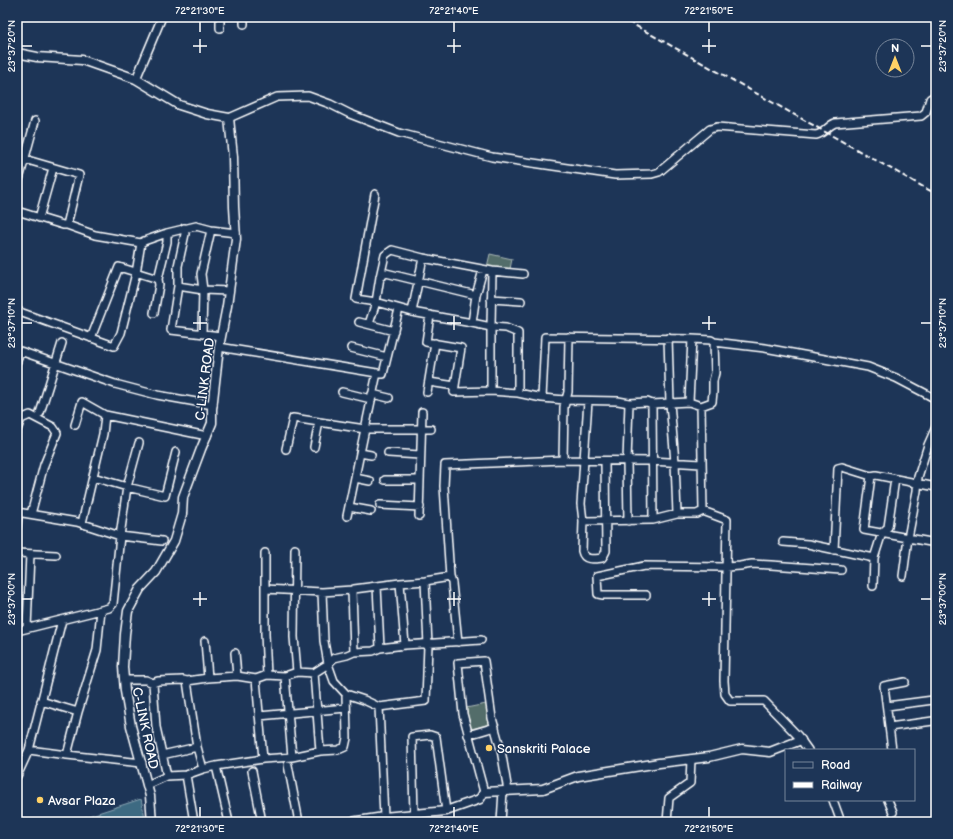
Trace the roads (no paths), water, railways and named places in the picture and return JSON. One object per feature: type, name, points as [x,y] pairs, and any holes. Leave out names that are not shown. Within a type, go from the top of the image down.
[{"type":"street","points":[[136,79],[162,17]]},
{"type":"street","points":[[220,17],[220,28]]},
{"type":"street","points":[[17,53],[37,57],[82,60],[136,79],[179,106],[207,114],[229,118],[277,97],[308,96],[399,133],[492,157],[615,175],[652,174],[659,172],[714,127],[719,126],[816,135],[825,132],[829,125],[835,123],[921,116],[926,112],[931,97],[936,97]]},
{"type":"street","name":"C-LINK ROAD","points":[[152,822],[150,796],[131,726],[125,691],[123,667],[125,634],[128,612],[140,589],[156,572],[174,541],[182,514],[183,497],[212,423],[219,348],[236,239],[233,157],[229,118]]},
{"type":"street","points":[[17,187],[35,122]]},
{"type":"street","points":[[24,160],[79,175],[67,225]]},
{"type":"street","points":[[39,218],[53,168]]},
{"type":"street","points":[[375,194],[356,299],[376,302],[412,312],[491,327],[506,328],[518,333],[518,393]]},
{"type":"street","points":[[17,211],[67,225],[94,235],[141,243],[167,233],[196,226],[236,233]]},
{"type":"street","points":[[184,228],[185,234],[178,266],[178,286],[171,330],[221,336]]},
{"type":"street","points":[[202,333],[203,290],[201,274],[212,230]]},
{"type":"street","points":[[154,313],[159,285],[158,279],[167,242],[167,233]]},
{"type":"street","points":[[17,311],[114,346],[120,333],[136,273],[141,243]]},
{"type":"street","points":[[369,324],[376,302],[384,255],[392,250],[483,270],[523,274]]},
{"type":"street","points":[[412,312],[423,258]]},
{"type":"street","points":[[92,338],[118,267],[158,279]]},
{"type":"street","points":[[472,323],[476,295],[483,270]]},
{"type":"street","points":[[491,391],[492,271]]},
{"type":"street","points":[[380,277],[386,273],[476,295]]},
{"type":"street","points":[[178,286],[203,290],[229,291]]},
{"type":"street","points":[[492,299],[521,301]]},
{"type":"street","points":[[219,348],[383,374],[399,309]]},
{"type":"street","points":[[430,315],[426,342],[461,348],[454,392],[491,391],[518,393],[542,398],[618,401],[629,404],[647,402],[652,404],[689,402],[701,406],[712,402],[714,392],[713,380],[715,373],[714,342]]},
{"type":"street","points":[[359,322],[394,331]]},
{"type":"street","points":[[542,398],[545,337],[569,337],[711,340],[714,342],[765,348],[868,367],[896,378],[936,399]]},
{"type":"street","points":[[562,460],[564,407],[568,392],[569,337]]},
{"type":"street","points":[[668,338],[670,404],[675,462],[677,514]]},
{"type":"street","points":[[689,402],[692,339]]},
{"type":"street","points":[[427,392],[435,343]]},
{"type":"street","points":[[40,413],[62,344]]},
{"type":"street","points":[[351,348],[387,357]]},
{"type":"street","points":[[17,361],[20,351],[115,384],[157,395],[213,405]]},
{"type":"street","points":[[347,516],[377,373]]},
{"type":"street","points":[[429,382],[455,386]]},
{"type":"street","points":[[342,392],[389,398]]},
{"type":"street","points":[[588,401],[581,504],[583,521],[582,552],[585,558],[590,559],[602,558],[606,550],[605,461]]},
{"type":"street","points":[[74,425],[82,402],[105,415],[207,436]]},
{"type":"street","points":[[628,521],[627,461],[629,404]]},
{"type":"street","points":[[652,404],[653,520]]},
{"type":"street","points":[[701,406],[703,511]]},
{"type":"street","points":[[419,516],[422,412]]},
{"type":"street","points":[[17,430],[21,419],[30,415],[53,427],[57,433],[44,465],[32,514]]},
{"type":"street","points":[[82,523],[103,434],[105,415]]},
{"type":"street","points":[[286,449],[293,418],[365,429],[431,429]]},
{"type":"street","points":[[314,447],[319,422]]},
{"type":"street","points":[[903,576],[918,477],[928,445],[936,427]]},
{"type":"street","points":[[17,631],[109,608],[113,604],[127,487],[139,443]]},
{"type":"street","points":[[93,477],[165,496],[176,452]]},
{"type":"street","points":[[360,453],[371,455]]},
{"type":"street","points":[[388,453],[420,454]]},
{"type":"street","points":[[458,642],[452,583],[450,577],[444,486],[445,465],[562,460],[652,461],[701,464]]},
{"type":"street","points":[[834,550],[838,468],[842,467],[871,476],[876,475],[936,487]]},
{"type":"street","points":[[871,476],[864,530],[936,543]]},
{"type":"street","points":[[355,478],[370,481]]},
{"type":"street","points":[[873,586],[874,558],[882,533],[888,526],[895,479]]},
{"type":"street","points":[[385,480],[420,480]]},
{"type":"street","points":[[380,505],[420,506]]},
{"type":"street","points":[[349,507],[371,511]]},
{"type":"street","points":[[583,521],[653,520],[677,514],[697,514],[703,511],[727,520],[725,694],[730,701],[764,701],[798,736],[807,749]]},
{"type":"street","points":[[17,526],[18,512],[82,523],[120,536],[162,541]]},
{"type":"street","points":[[783,542],[808,544],[874,558]]},
{"type":"street","points":[[295,549],[294,637],[296,672]]},
{"type":"street","points":[[17,553],[56,555]]},
{"type":"street","points":[[265,553],[265,634],[267,675]]},
{"type":"street","points":[[27,628],[30,554]]},
{"type":"street","points":[[646,595],[598,594],[596,576],[644,566],[726,567],[752,564],[841,570]]},
{"type":"street","points":[[265,589],[322,592],[352,590],[450,577]]},
{"type":"street","points":[[322,592],[324,641],[328,664],[334,681],[346,694],[379,707],[426,701],[428,644],[425,581]]},
{"type":"street","points":[[400,583],[405,646]]},
{"type":"street","points":[[377,586],[380,648]]},
{"type":"street","points":[[352,590],[354,652]]},
{"type":"street","points":[[68,755],[78,712],[97,650],[101,610]]},
{"type":"street","points":[[17,776],[29,750],[62,620]]},
{"type":"street","points":[[124,680],[146,680],[154,683],[158,681],[187,681],[237,676],[256,679],[267,675],[285,676],[296,672],[314,673],[334,658],[354,652],[373,651],[380,648],[481,640]]},
{"type":"street","points":[[205,641],[208,678]]},
{"type":"street","points":[[235,653],[237,676]]},
{"type":"street","points":[[351,822],[446,811],[480,800],[484,792],[463,714],[458,663],[484,661],[492,718],[501,750],[505,791],[501,822]]},
{"type":"street","points":[[314,673],[320,751]]},
{"type":"street","points":[[285,676],[292,756]]},
{"type":"street","points":[[256,679],[263,759]]},
{"type":"street","points":[[187,681],[197,747],[203,769]]},
{"type":"street","points":[[892,749],[884,686],[905,682]]},
{"type":"street","points":[[154,683],[156,727],[167,776]]},
{"type":"street","points":[[147,785],[167,776],[186,775],[216,766],[320,751],[338,750],[345,747],[347,738],[346,694]]},
{"type":"street","points":[[887,706],[933,700]]},
{"type":"street","points":[[41,701],[78,712]]},
{"type":"street","points":[[379,707],[384,818]]},
{"type":"street","points":[[259,716],[346,708]]},
{"type":"street","points":[[889,727],[933,720]]},
{"type":"street","points":[[468,735],[494,727]]},
{"type":"street","points":[[414,814],[412,737],[430,735],[436,737],[446,811]]},
{"type":"street","points":[[484,792],[543,789],[578,776],[709,757],[742,749],[770,752],[801,740]]},
{"type":"street","points":[[162,754],[197,747]]},
{"type":"street","points":[[29,750],[142,764]]},
{"type":"street","points":[[667,822],[669,798],[690,783],[691,759]]},
{"type":"street","points":[[288,765],[299,822]]},
{"type":"street","points":[[216,766],[229,822]]},
{"type":"street","points":[[252,771],[262,822]]},
{"type":"street","points":[[186,775],[194,822]]},
{"type":"street","points":[[833,801],[842,822]]},
{"type":"street","points":[[888,801],[893,812]]},
{"type":"water","points":[[141,799],[146,822],[73,822],[73,821]]},
{"type":"railway","points":[[620,17],[936,194]]},
{"type":"place","name":"Sanskriti Palace","points":[[489,748]]},
{"type":"place","name":"Avsar Plaza","points":[[40,800]]}]
